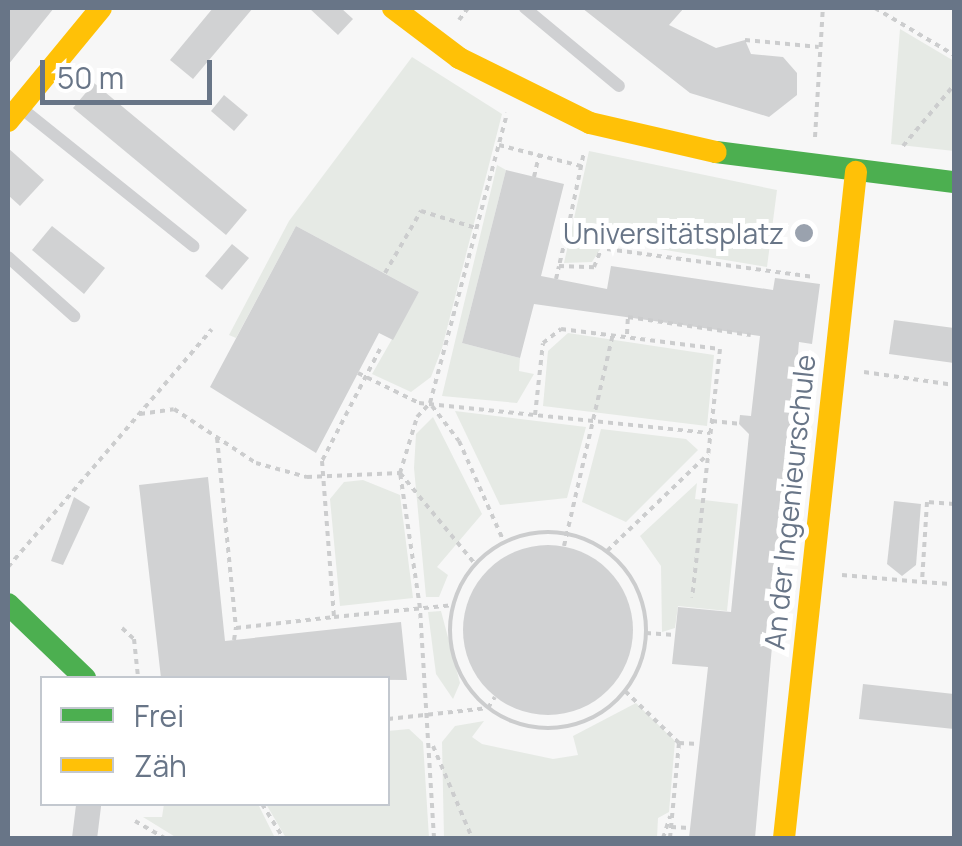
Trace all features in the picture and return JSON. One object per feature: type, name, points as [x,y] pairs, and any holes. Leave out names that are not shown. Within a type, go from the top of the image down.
[{"type":"street","points":[[14,114],[101,8]]},
{"type":"street","points":[[393,8],[512,89],[590,123],[812,166],[954,182]]},
{"type":"street","name":"An der Ingenieurschule","points":[[784,838],[856,172]]},
{"type":"street","points":[[8,604],[83,676]]},
{"type":"street","points":[[84,838],[88,806]]},
{"type":"lane","points":[[524,8],[619,86]]},
{"type":"lane","points":[[14,114],[193,246]]},
{"type":"lane","points":[[8,257],[74,316]]},
{"type":"path","points":[[812,166],[822,8]]},
{"type":"path","points":[[876,8],[954,55]]},
{"type":"path","points":[[745,40],[819,47]]},
{"type":"path","points":[[901,149],[954,85]]},
{"type":"path","points":[[434,838],[420,608],[400,473],[412,427],[430,403],[512,89]]},
{"type":"path","points":[[556,279],[590,123]]},
{"type":"path","points":[[499,145],[581,166]]},
{"type":"path","points":[[534,177],[539,155]]},
{"type":"path","points":[[385,273],[420,211],[478,228]]},
{"type":"path","points":[[570,219],[600,230],[607,249]]},
{"type":"path","points":[[607,249],[797,278],[843,281]]},
{"type":"path","points":[[559,266],[583,271],[607,249]]},
{"type":"path","points":[[626,335],[628,317],[751,335]]},
{"type":"path","points":[[535,415],[551,334],[574,327],[720,349],[692,597]]},
{"type":"path","points":[[8,567],[212,328]]},
{"type":"path","points":[[564,546],[612,333]]},
{"type":"path","points":[[334,617],[319,479],[380,350]]},
{"type":"path","points":[[834,367],[954,385]]},
{"type":"path","points":[[358,373],[430,403],[710,434]]},
{"type":"path","points":[[430,403],[459,441],[504,542]]},
{"type":"path","points":[[140,414],[174,409],[256,463],[319,479],[400,473]]},
{"type":"path","points":[[712,421],[739,424]]},
{"type":"path","points":[[217,438],[234,640]]},
{"type":"path","points":[[607,551],[708,453]]},
{"type":"path","points":[[400,473],[476,564]]},
{"type":"path","points":[[922,582],[927,502],[954,504]]},
{"type":"path","points":[[212,511],[223,509]]},
{"type":"path","points":[[390,719],[488,708],[558,728],[593,718],[625,691],[640,664],[646,633],[640,594],[607,551],[566,534],[504,542],[476,564],[454,605],[457,666],[488,708]]},
{"type":"path","points":[[811,572],[954,584]]},
{"type":"path","points":[[236,628],[454,605]]},
{"type":"path","points":[[318,619],[320,631]]},
{"type":"path","points":[[122,628],[134,639],[138,676]]},
{"type":"path","points":[[646,633],[675,635]]},
{"type":"path","points":[[628,660],[640,664]]},
{"type":"path","points":[[625,691],[678,743],[699,744]]},
{"type":"path","points":[[488,708],[495,697]]},
{"type":"path","points":[[430,740],[472,838]]},
{"type":"path","points":[[670,838],[678,743]]},
{"type":"path","points":[[263,806],[284,838]]},
{"type":"path","points":[[662,838],[672,814]]},
{"type":"path","points":[[134,820],[164,838]]},
{"type":"path","points":[[671,827],[690,828]]},
{"type":"shaded area","points":[[900,29],[954,61],[954,151],[891,144]]},
{"type":"shaded area","points":[[412,57],[502,114],[442,348],[431,377],[411,392],[372,374],[419,292],[296,226],[236,338],[229,335],[289,221]]},
{"type":"shaded area","points":[[589,151],[777,190],[767,267],[606,240],[592,262],[564,263]]},
{"type":"shaded area","points":[[497,165],[506,170],[462,343],[520,358],[519,371],[534,374],[517,403],[442,396]]},
{"type":"shaded area","points":[[568,333],[714,355],[707,426],[543,406],[548,351]]},
{"type":"shaded area","points":[[455,411],[586,427],[567,498],[500,505]]},
{"type":"shaded area","points":[[433,417],[482,514],[437,567],[448,575],[439,597],[426,597],[414,468],[416,434]]},
{"type":"shaded area","points":[[601,429],[686,439],[698,450],[626,522],[582,502]]},
{"type":"shaded area","points":[[363,480],[400,495],[413,598],[340,606],[330,499],[344,482]]},
{"type":"shaded area","points":[[697,483],[695,499],[738,504],[727,611],[678,606],[675,628],[662,632],[661,566],[640,536]]},
{"type":"shaded area","points":[[441,611],[460,683],[453,699],[436,674],[428,612]]},
{"type":"shaded area","points":[[636,703],[675,741],[669,812],[658,818],[657,838],[444,838],[442,742],[455,726],[484,721],[472,737],[482,744],[553,759],[578,755],[573,736]]},
{"type":"shaded area","points":[[409,729],[423,742],[429,838],[286,838],[267,806],[390,806],[390,731]]},
{"type":"shaded area","points":[[164,806],[259,806],[275,838],[177,838],[143,817],[162,817]]},
{"type":"building","points":[[8,8],[54,8],[8,65]]},
{"type":"building","points":[[213,8],[253,8],[193,79],[170,60]]},
{"type":"building","points":[[309,8],[341,8],[353,19],[338,35]]},
{"type":"building","points":[[582,8],[684,8],[669,25],[716,48],[745,40],[751,54],[783,57],[797,73],[797,95],[769,117],[690,93]]},
{"type":"building","points":[[94,83],[247,210],[226,235],[73,108]]},
{"type":"building","points":[[224,95],[248,115],[234,131],[211,111]]},
{"type":"building","points":[[8,148],[44,180],[20,206],[8,195]]},
{"type":"building","points":[[506,170],[564,184],[541,276],[607,289],[611,266],[773,290],[775,278],[820,284],[812,344],[799,342],[755,838],[689,838],[708,667],[672,664],[678,607],[731,612],[749,434],[739,424],[740,415],[751,416],[760,336],[534,304],[520,358],[462,343]]},
{"type":"building","points":[[52,226],[105,268],[84,294],[32,250]]},
{"type":"building","points":[[296,226],[419,292],[393,340],[379,333],[316,453],[210,387]]},
{"type":"building","points":[[232,244],[249,258],[222,290],[205,276]]},
{"type":"building","points":[[894,320],[954,328],[954,363],[889,354]]},
{"type":"building","points":[[208,477],[225,641],[401,622],[407,680],[390,680],[390,676],[161,676],[139,485]]},
{"type":"building","points":[[74,497],[90,507],[63,565],[51,561]]},
{"type":"building","points":[[894,501],[921,504],[916,565],[902,576],[887,564]]},
{"type":"building","points":[[548,545],[581,551],[608,570],[627,597],[633,630],[627,663],[608,690],[581,709],[548,715],[515,709],[488,690],[469,663],[463,630],[469,597],[488,570],[515,551]]},
{"type":"building","points":[[863,684],[954,694],[954,729],[859,719]]},
{"type":"traffic: fast","points":[[716,152],[954,182]]},
{"type":"traffic: fast","points":[[8,604],[83,676]]},
{"type":"traffic: slow","points":[[8,121],[101,8]]},
{"type":"traffic: slow","points":[[393,8],[459,58],[590,123],[716,152]]},
{"type":"traffic: slow","points":[[784,838],[856,172]]},
{"type":"place","name":"Universitätsplatz","points":[[804,233]]}]
